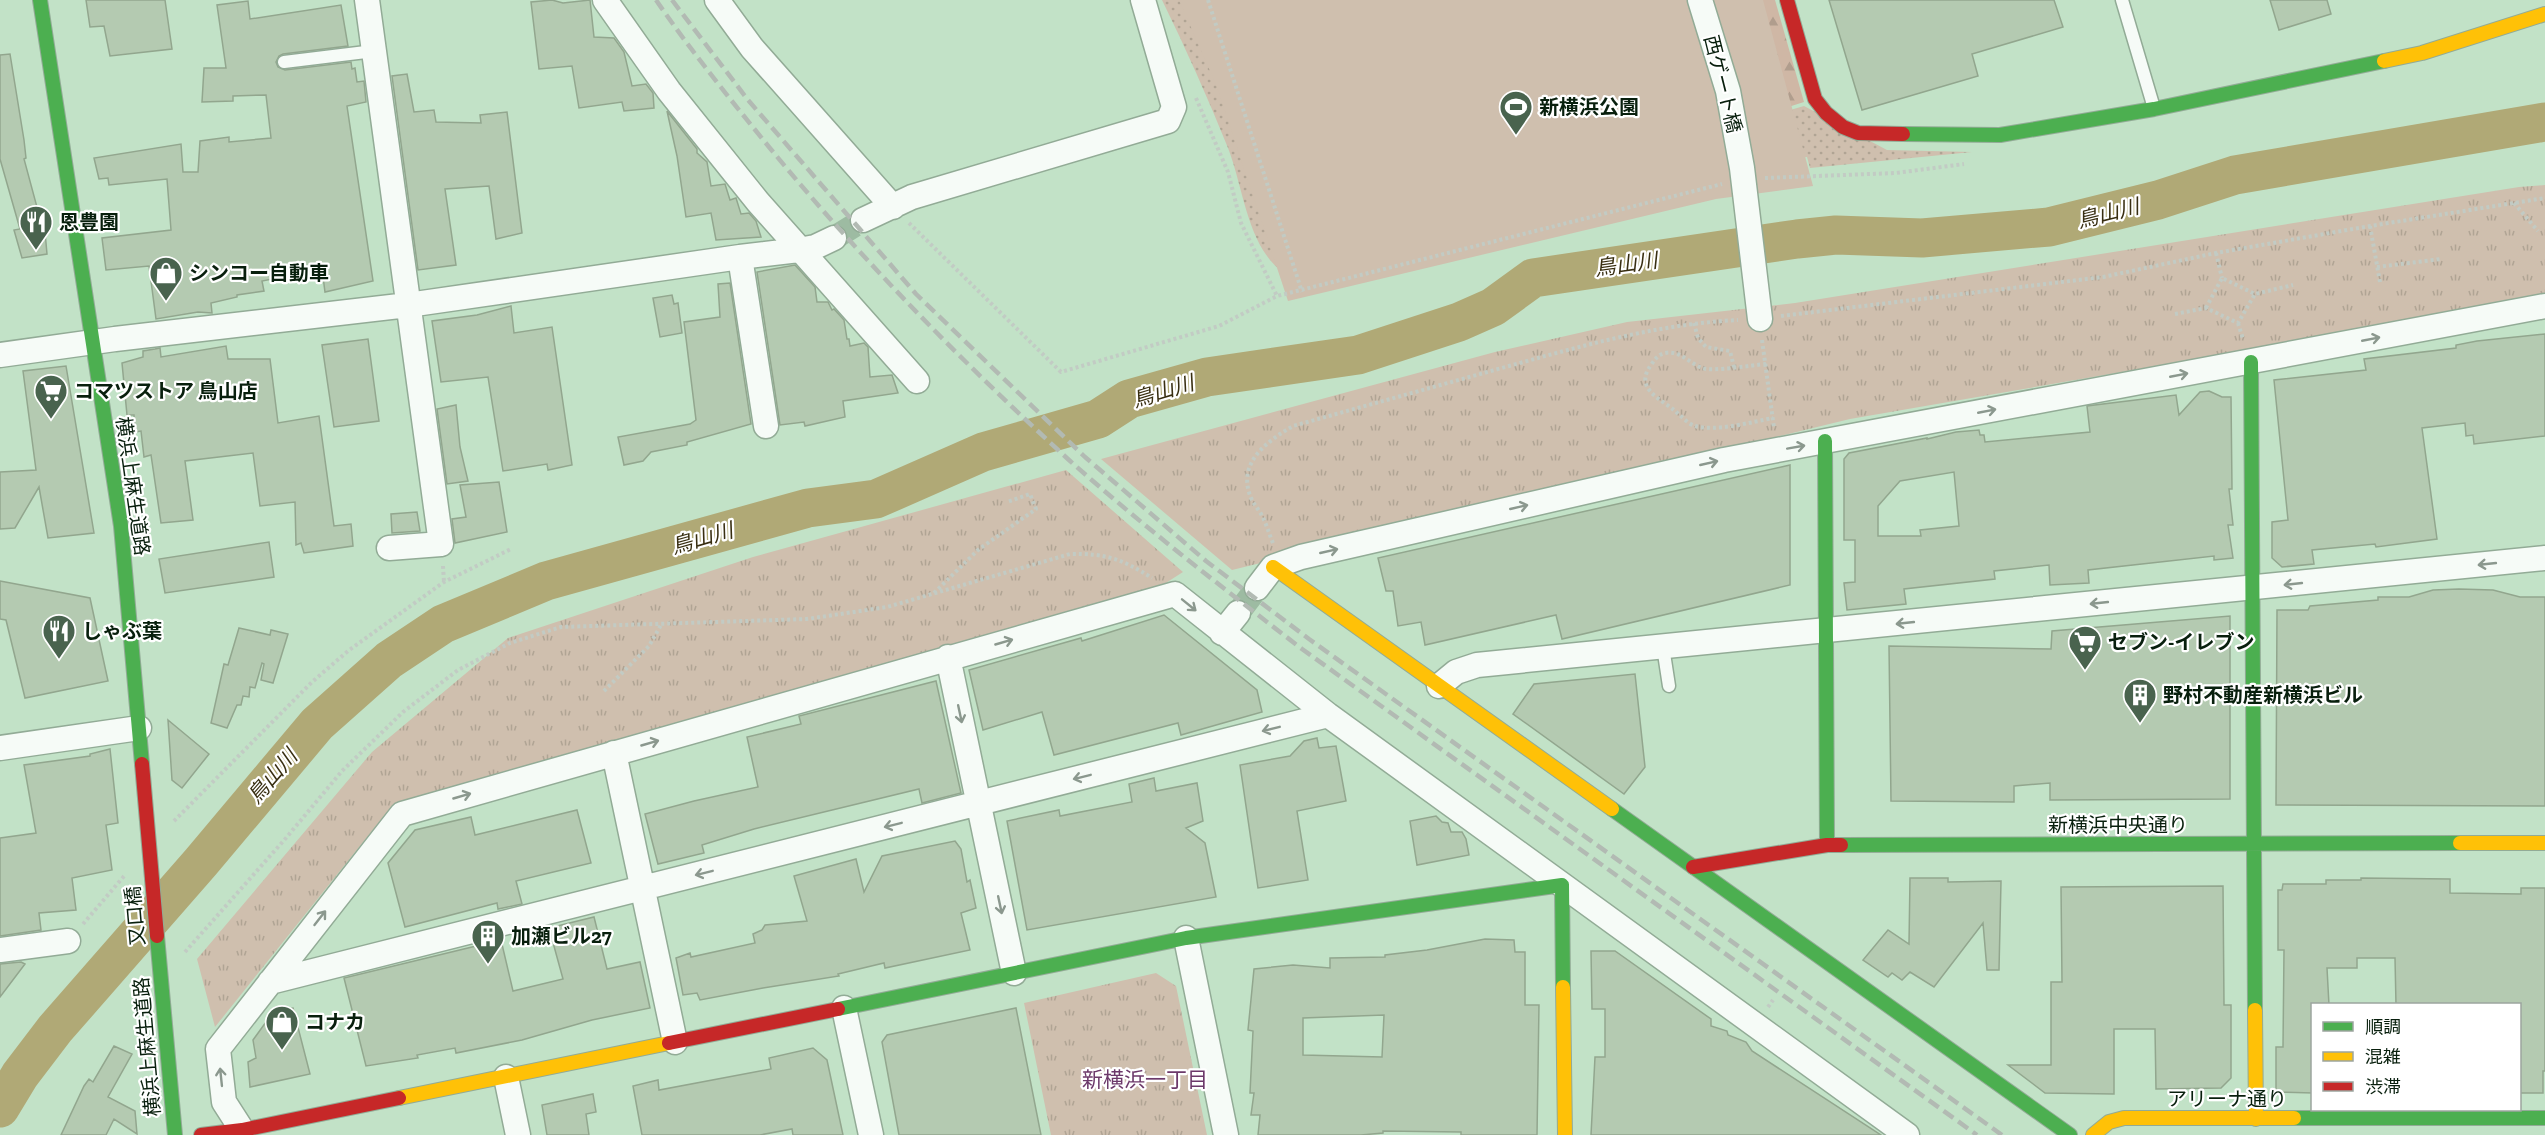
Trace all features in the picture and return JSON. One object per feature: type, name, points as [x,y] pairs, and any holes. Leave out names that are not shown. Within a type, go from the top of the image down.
[{"type":"street","name":"横浜上麻生道路","points":[[40,0],[121,526],[151,873]]},
{"type":"street","points":[[367,0],[441,544],[388,548]]},
{"type":"street","points":[[605,0],[669,91],[798,250],[917,381]]},
{"type":"street","points":[[717,0],[752,48],[893,207]]},
{"type":"street","points":[[863,220],[912,197],[1168,122],[1174,107],[1143,0]]},
{"type":"street","name":"西ゲート橋","points":[[1700,0],[1728,91],[1744,179],[1758,310]]},
{"type":"street","points":[[1787,0],[1815,99],[1826,113],[1843,126],[1858,133],[2000,135],[2154,109],[2422,53],[2545,14]]},
{"type":"street","points":[[0,355],[408,305],[740,256],[798,250],[814,247],[834,238]]},
{"type":"street","points":[[740,256],[766,426]]},
{"type":"street","points":[[1257,588],[1273,567],[1301,557],[1724,460],[2545,306]]},
{"type":"street","points":[[2251,362],[2256,1119]]},
{"type":"street","points":[[1825,441],[1827,845]]},
{"type":"street","points":[[1439,686],[1456,672],[1477,665],[2545,558]]},
{"type":"street","points":[[1273,567],[2070,1135]]},
{"type":"street","points":[[242,1130],[224,1102],[218,1049],[402,814],[1175,594],[1328,715],[1907,1135]]},
{"type":"street","points":[[1222,633],[1238,613]]},
{"type":"street","points":[[948,657],[1014,973]]},
{"type":"street","points":[[270,982],[1328,715]]},
{"type":"street","points":[[0,748],[139,728]]},
{"type":"street","points":[[614,753],[675,1042]]},
{"type":"street","name":"新横浜中央通り","points":[[1693,867],[1827,845],[2545,843]]},
{"type":"street","name":"又口橋","points":[[151,873],[158,956]]},
{"type":"street","points":[[201,1135],[242,1130],[1186,938],[1562,885]]},
{"type":"street","points":[[1562,885],[1565,1135]]},
{"type":"street","points":[[1186,938],[1226,1135]]},
{"type":"street","points":[[0,950],[68,941]]},
{"type":"street","name":"横浜上麻生道路","points":[[158,956],[175,1135]]},
{"type":"street","points":[[844,1008],[871,1135]]},
{"type":"street","points":[[506,1077],[518,1135]]},
{"type":"street","name":"アリーナ通り","points":[[2093,1135],[2109,1122],[2124,1118],[2393,1123],[2545,1118]]},
{"type":"lane","points":[[2122,0],[2154,109]]},
{"type":"lane","points":[[284,62],[374,51]]},
{"type":"lane","points":[[1664,647],[1669,686]]},
{"type":"path","points":[[1208,0],[1302,292]]},
{"type":"path","points":[[1196,97],[1228,172],[1241,223],[1277,296]]},
{"type":"path","points":[[893,207],[1061,372],[1220,326],[1277,296],[1302,292],[1641,203],[1744,179],[1896,173],[1973,162]]},
{"type":"path","points":[[1273,567],[1278,554],[1262,515],[1252,501],[1248,488],[1249,470],[1254,458],[1265,443],[1293,426],[1653,329],[1758,310],[2103,277],[2216,253],[2545,198]]},
{"type":"path","points":[[2514,203],[2538,231]]},
{"type":"path","points":[[2370,226],[2380,282]]},
{"type":"path","points":[[2206,308],[2222,278],[2216,253]]},
{"type":"path","points":[[2377,267],[2441,259]]},
{"type":"path","points":[[2222,278],[2255,294],[2293,285]]},
{"type":"path","points":[[2175,314],[2206,308],[2238,323],[2255,294]]},
{"type":"path","points":[[1758,310],[1766,364],[1773,418],[1729,427],[1695,426],[1671,407],[1656,399],[1649,391],[1646,380],[1648,369],[1656,357],[1665,353],[1676,353],[1703,369],[1766,364]]},
{"type":"path","points":[[1694,322],[1698,338],[1706,347],[1730,351],[1734,367]]},
{"type":"path","points":[[934,594],[978,550],[1035,509],[1030,494],[1007,502]]},
{"type":"path","points":[[68,941],[150,846],[312,682],[348,651],[444,582],[511,549]]},
{"type":"path","points":[[160,981],[342,771],[395,720],[458,670],[510,643],[561,627],[807,619],[887,607],[1070,554],[1098,553],[1125,563],[1175,594]]},
{"type":"path","points":[[604,691],[649,646],[661,625]]},
{"type":"green space","points":[[1162,0],[1203,0],[1280,270],[1269,259],[1253,230],[1228,148]]},
{"type":"green space","name":"新横浜公園","points":[[1179,0],[1763,0],[1813,186],[1716,199],[1288,301],[1217,87]]},
{"type":"green space","points":[[1737,0],[1775,0],[1804,102],[1769,113]]},
{"type":"green space","points":[[1804,106],[1887,150],[1972,152],[1810,168],[1807,157],[1779,159],[1769,116]]},
{"type":"green space","points":[[2545,185],[2545,299],[1850,419],[1232,570],[1101,459],[1495,352],[1627,322],[1795,303],[2519,187]]},
{"type":"green space","points":[[1066,470],[1183,572],[1158,588],[392,806],[215,1027],[197,959],[372,752],[508,638],[753,557]]},
{"type":"green space","points":[[1156,973],[1176,986],[1207,1135],[1051,1135],[1024,1003]]},
{"type":"building","points":[[86,0],[165,0],[172,49],[110,56],[104,26],[90,27]]},
{"type":"building","points":[[552,0],[563,3],[590,0],[594,37],[614,38],[624,52],[632,86],[646,84],[653,93],[654,108],[624,111],[622,102],[579,108],[572,66],[539,69],[531,2]]},
{"type":"building","points":[[1829,0],[2054,0],[2063,27],[1972,54],[1978,76],[1862,110]]},
{"type":"building","points":[[2270,0],[2327,0],[2331,14],[2279,30]]},
{"type":"building","points":[[248,1],[250,19],[341,5],[348,46],[283,54],[276,62],[278,67],[285,70],[351,62],[352,69],[355,68],[357,82],[364,81],[366,102],[347,106],[373,281],[325,292],[322,269],[262,281],[264,291],[237,295],[237,297],[211,303],[212,313],[198,312],[156,319],[149,266],[106,270],[102,238],[171,230],[167,179],[109,185],[108,178],[99,179],[94,158],[181,144],[183,172],[198,172],[200,141],[229,137],[229,142],[271,138],[266,95],[233,96],[233,101],[202,102],[204,68],[226,68],[217,5]]},
{"type":"building","points":[[10,54],[24,140],[26,158],[24,159],[38,211],[43,210],[47,254],[22,258],[14,230],[20,229],[0,159],[0,55]]},
{"type":"building","points":[[407,74],[414,112],[434,110],[436,122],[481,123],[480,115],[507,112],[522,233],[496,239],[489,186],[445,189],[456,265],[418,270],[392,76]]},
{"type":"building","points":[[667,111],[697,149],[697,153],[707,162],[711,186],[725,184],[730,200],[736,198],[741,214],[749,213],[756,221],[761,237],[716,240],[711,213],[686,217],[677,156]]},
{"type":"building","points":[[795,265],[815,287],[817,302],[828,302],[832,310],[834,309],[844,320],[850,346],[864,343],[868,347],[870,377],[892,375],[898,393],[843,401],[845,417],[805,426],[804,422],[780,425],[757,272]]},
{"type":"building","points":[[730,283],[751,424],[687,442],[687,445],[651,452],[643,461],[624,465],[618,437],[690,424],[696,420],[684,322],[720,317],[718,284]]},
{"type":"building","points":[[672,295],[674,304],[678,303],[682,333],[660,337],[653,298]]},
{"type":"building","points":[[511,306],[514,333],[552,327],[572,465],[548,470],[547,464],[503,471],[488,377],[441,382],[432,321],[477,315]]},
{"type":"building","points":[[2545,334],[2545,436],[2474,444],[2473,435],[2466,436],[2465,423],[2422,428],[2437,539],[2376,547],[2375,544],[2312,550],[2314,564],[2282,567],[2272,558],[2272,522],[2288,520],[2274,380],[2366,370],[2364,359],[2456,348],[2456,345],[2477,341]]},
{"type":"building","points":[[368,339],[379,421],[334,427],[322,345]]},
{"type":"building","points":[[226,346],[228,359],[270,359],[278,423],[319,416],[334,526],[351,524],[353,546],[304,553],[301,543],[296,545],[295,502],[260,506],[253,453],[185,461],[193,520],[161,523],[151,455],[144,457],[141,431],[135,432],[134,415],[127,415],[122,363],[143,357],[143,351],[160,348],[161,357]]},
{"type":"building","points":[[66,366],[94,533],[48,538],[39,487],[15,528],[0,529],[0,472],[36,470],[23,371]]},
{"type":"building","points":[[2209,391],[2222,397],[2231,397],[2232,489],[2229,489],[2233,525],[2228,525],[2233,558],[2214,560],[2214,556],[2088,570],[2089,583],[2050,585],[2049,565],[1994,571],[1995,579],[1904,589],[1906,604],[1847,610],[1844,583],[1855,582],[1855,540],[1844,540],[1844,459],[1849,453],[1956,432],[1979,430],[1980,435],[1984,435],[1985,442],[2090,432],[2087,406],[2176,395],[2179,415],[2200,392]],"holes":[[[1954,472],[1959,526],[1920,530],[1921,536],[1878,536],[1878,506],[1900,481]]]},
{"type":"building","points":[[456,405],[460,447],[468,481],[447,484],[437,409]]},
{"type":"building","points":[[1790,465],[1790,585],[1562,639],[1556,615],[1425,645],[1421,622],[1398,626],[1393,591],[1386,591],[1378,558]]},
{"type":"building","points":[[499,482],[507,532],[455,543],[452,519],[466,517],[460,485]]},
{"type":"building","points":[[417,512],[420,531],[392,533],[391,514]]},
{"type":"building","points":[[269,542],[274,577],[165,593],[159,559]]},
{"type":"building","points":[[0,581],[90,598],[108,681],[25,698],[6,620],[0,619]]},
{"type":"building","points":[[2433,590],[2493,590],[2520,597],[2545,597],[2545,806],[2276,805],[2277,610],[2308,610],[2310,606],[2378,600],[2378,597],[2409,597]]},
{"type":"building","points":[[1164,615],[1257,690],[1262,712],[1181,735],[1178,723],[1054,755],[1042,712],[983,730],[969,670],[1081,638],[1082,641]]},
{"type":"building","points":[[2230,616],[2230,799],[2050,800],[2050,783],[2014,786],[2014,802],[1891,801],[1889,646],[2051,649],[2052,631]]},
{"type":"building","points":[[239,628],[270,635],[271,630],[288,634],[273,683],[261,680],[264,664],[262,663],[255,688],[250,687],[249,697],[243,696],[241,705],[237,705],[227,728],[211,723],[224,664],[228,665]]},
{"type":"building","points":[[1635,674],[1645,767],[1624,794],[1513,714],[1534,684]]},
{"type":"building","points":[[936,681],[961,793],[922,803],[919,789],[754,829],[702,845],[704,853],[658,864],[645,814],[758,787],[747,737],[801,724],[799,716]]},
{"type":"building","points":[[168,720],[209,754],[182,788],[172,780]]},
{"type":"building","points":[[1317,738],[1319,748],[1336,746],[1346,801],[1297,811],[1308,880],[1258,888],[1240,765],[1290,756],[1304,741]]},
{"type":"building","points":[[110,749],[118,823],[106,825],[112,870],[72,878],[76,910],[39,913],[41,930],[0,936],[0,838],[36,833],[24,765],[90,756],[90,754]]},
{"type":"building","points":[[1154,778],[1156,791],[1197,783],[1203,821],[1186,828],[1205,843],[1216,897],[1027,930],[1007,821],[1059,810],[1060,816],[1132,802],[1129,784]]},
{"type":"building","points":[[577,810],[591,863],[516,881],[522,904],[498,909],[497,903],[405,927],[388,863],[415,830],[471,817],[475,835]]},
{"type":"building","points":[[1436,816],[1442,822],[1448,823],[1451,832],[1462,832],[1469,855],[1417,865],[1410,821]]},
{"type":"building","points":[[955,841],[961,849],[967,882],[970,880],[976,908],[961,913],[970,950],[885,968],[884,963],[838,974],[839,976],[700,1000],[697,993],[683,995],[676,958],[690,953],[691,957],[755,943],[753,934],[762,930],[765,925],[807,921],[794,876],[856,859],[864,892],[882,856]]},
{"type":"building","points":[[1910,878],[1948,878],[1948,882],[2001,881],[1999,970],[1987,970],[1983,923],[1934,987],[1910,972],[1902,980],[1892,973],[1888,977],[1863,960],[1888,930],[1909,944]]},
{"type":"building","points":[[2361,878],[2450,879],[2450,893],[2521,894],[2521,888],[2545,888],[2543,1093],[2521,1093],[2521,1003],[2396,1003],[2395,958],[2357,958],[2357,968],[2327,968],[2329,1003],[2311,1003],[2311,1093],[2276,1092],[2276,1047],[2283,1047],[2284,950],[2278,950],[2278,890],[2282,890],[2283,884],[2326,884],[2326,880],[2361,880]]},
{"type":"building","points":[[2223,886],[2224,1005],[2231,1005],[2231,1078],[2221,1088],[2156,1089],[2155,1029],[2114,1029],[2114,1094],[2045,1093],[2008,1065],[2051,1065],[2051,982],[2062,982],[2061,887]]},
{"type":"building","points":[[594,917],[607,969],[640,962],[650,1008],[592,1020],[522,1040],[456,1053],[455,1048],[417,1055],[418,1058],[366,1066],[344,978],[501,940],[513,991],[563,979],[549,928]]},
{"type":"building","points":[[1485,939],[1514,940],[1515,952],[1525,952],[1525,1005],[1539,1005],[1537,1135],[1461,1135],[1461,1132],[1383,1131],[1383,1133],[1361,1135],[1258,1135],[1260,1115],[1251,1115],[1254,1093],[1250,1093],[1253,1031],[1248,1030],[1254,969],[1293,965],[1330,968],[1330,958],[1385,957],[1385,955]],"holes":[[[1384,1015],[1382,1057],[1303,1055],[1303,1018]]]},
{"type":"building","points":[[1591,951],[1615,951],[1711,1019],[1711,1026],[1727,1031],[1728,1035],[1746,1042],[1752,1051],[1881,1135],[1591,1135],[1595,1057],[1605,1057],[1605,1009],[1592,1009]]},
{"type":"building","points":[[21,962],[25,964],[0,997],[0,964]]},
{"type":"building","points":[[293,1008],[310,1074],[250,1087],[248,1062],[256,1058],[253,1040],[274,1011]]},
{"type":"building","points":[[1016,1008],[1041,1135],[899,1135],[882,1042],[887,1035]]},
{"type":"building","points":[[114,1046],[132,1054],[108,1097],[135,1111],[137,1134],[114,1119],[106,1135],[61,1135],[84,1086],[89,1079],[93,1082]]},
{"type":"building","points":[[813,1048],[827,1060],[843,1135],[793,1135],[792,1129],[760,1135],[642,1135],[633,1086],[658,1080],[659,1090],[771,1069],[769,1058]]},
{"type":"building","points":[[593,1094],[596,1112],[586,1114],[589,1135],[547,1135],[542,1105]]},
{"type":"waterway","name":"鳥山川","points":[[0,1108],[20,1075],[55,1029],[201,862],[317,724],[389,660],[443,624],[546,581],[808,508],[876,499],[983,452],[1098,419],[1129,399],[1207,377],[1358,355],[1459,322],[1493,307],[1533,278],[1836,235],[1922,238],[2049,227],[2158,200],[2235,175],[2545,122]]},
{"type":"tunnel","points":[[834,238],[863,220]]},
{"type":"tunnel","points":[[1238,613],[1257,588]]},
{"type":"railway","points":[[656,0],[740,111],[804,189],[876,269],[951,347],[1097,485],[1184,557],[1302,649],[1977,1135]]},
{"type":"railway","points":[[672,0],[748,100],[916,294],[1085,457],[1206,561],[1309,639],[2002,1135]]},
{"type":"traffic: fast","points":[[40,0],[121,526],[142,764]]},
{"type":"traffic: fast","points":[[1903,134],[2000,135],[2154,109],[2384,61]]},
{"type":"traffic: fast","points":[[2251,362],[2255,1010]]},
{"type":"traffic: fast","points":[[1825,441],[1827,845]]},
{"type":"traffic: fast","points":[[1612,809],[2070,1135]]},
{"type":"traffic: fast","points":[[1841,845],[2460,843]]},
{"type":"traffic: fast","points":[[838,1009],[1186,938],[1562,885],[1563,987]]},
{"type":"traffic: fast","points":[[157,936],[175,1135]]},
{"type":"traffic: fast","points":[[2294,1118],[2545,1118]]},
{"type":"traffic: slow","points":[[2384,61],[2422,53],[2545,14]]},
{"type":"traffic: slow","points":[[1273,567],[1612,809]]},
{"type":"traffic: slow","points":[[2460,843],[2545,843]]},
{"type":"traffic: slow","points":[[1563,987],[1565,1135]]},
{"type":"traffic: slow","points":[[2255,1010],[2256,1119]]},
{"type":"traffic: slow","points":[[399,1098],[669,1043]]},
{"type":"traffic: slow","points":[[2093,1135],[2109,1122],[2124,1118],[2294,1118]]},
{"type":"traffic: jam","points":[[1787,0],[1815,99],[1826,113],[1843,127],[1858,133],[1903,134]]},
{"type":"traffic: jam","points":[[142,764],[157,936]]},
{"type":"traffic: jam","points":[[1693,867],[1827,845],[1841,845]]},
{"type":"traffic: jam","points":[[669,1043],[838,1009]]},
{"type":"traffic: jam","points":[[201,1135],[242,1130],[399,1098]]},
{"type":"place","name":"新横浜公園","points":[[1516,136]]},
{"type":"place","name":"恩豊園","points":[[36,251]]},
{"type":"place","name":"シンコー自動車","points":[[166,302]]},
{"type":"place","name":"コマツストア 鳥山店","points":[[51,420]]},
{"type":"place","name":"しゃぶ葉","points":[[59,660]]},
{"type":"place","name":"セブン-イレブン","points":[[2085,671]]},
{"type":"place","name":"野村不動産新横浜ビル","points":[[2140,724]]},
{"type":"place","name":"加瀬ビル27","points":[[488,965]]},
{"type":"place","name":"コナカ","points":[[282,1051]]},
{"type":"district","name":"新横浜一丁目","points":[[1145,1079]]}]
